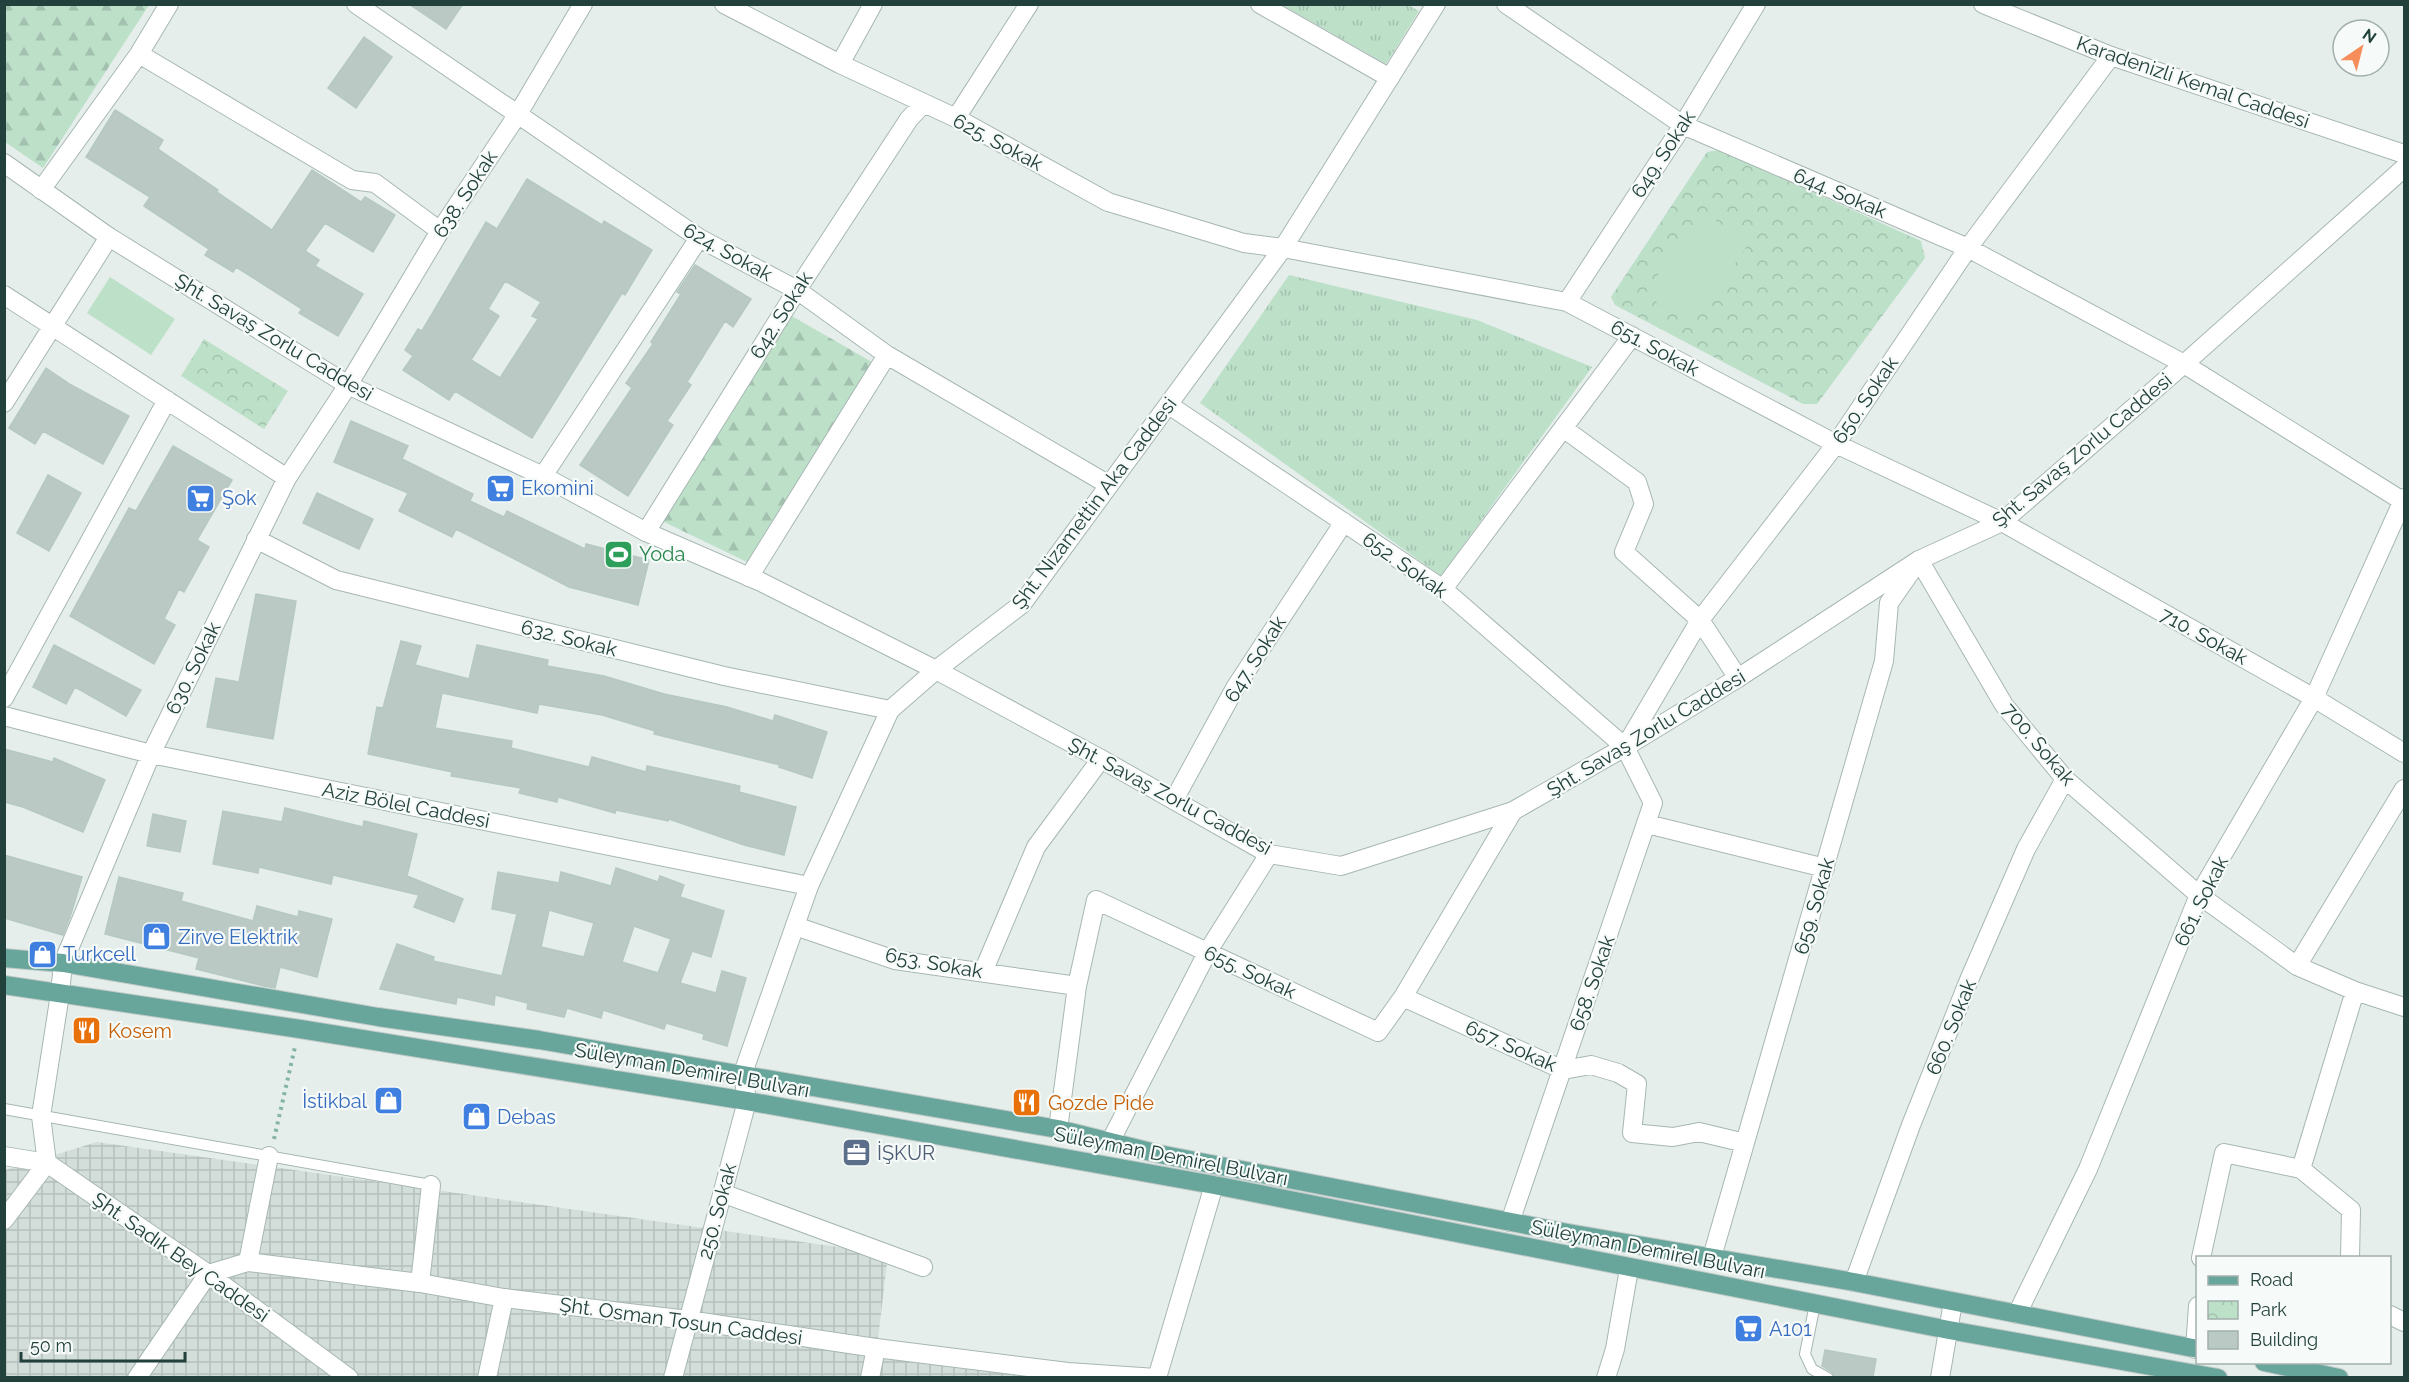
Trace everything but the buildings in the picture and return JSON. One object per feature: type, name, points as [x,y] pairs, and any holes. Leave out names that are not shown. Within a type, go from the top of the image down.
[{"type":"main road","name":"Süleyman Demirel Bulvarı","points":[[4,958],[63,963],[378,1017],[743,1073],[1058,1129],[1159,1154],[1510,1222],[1854,1282],[2196,1349]]},
{"type":"main road","name":"Süleyman Demirel Bulvarı","points":[[4,985],[300,1029],[747,1101],[1214,1185],[1629,1269],[1949,1330],[2218,1377]]},
{"type":"main road","points":[[2274,1364],[2339,1377]]},
{"type":"street","points":[[41,190],[139,54],[169,4]]},
{"type":"street","name":"624. Sokak","points":[[356,4],[699,238],[797,290],[887,355],[1109,485]]},
{"type":"street","name":"638. Sokak","points":[[348,385],[440,231],[518,114],[584,4]]},
{"type":"street","name":"625. Sokak","points":[[724,4],[840,64],[956,118],[1108,202],[1244,243],[1283,248]]},
{"type":"street","points":[[840,64],[873,4]]},
{"type":"street","points":[[956,118],[1029,4]]},
{"type":"street","points":[[1260,4],[1390,78]]},
{"type":"street","name":"Şht. Nizamettin Aka Caddesi","points":[[747,1101],[743,1073],[809,886],[890,710],[936,670],[1022,604],[1283,248],[1436,4]]},
{"type":"street","name":"644. Sokak","points":[[1506,4],[1683,125],[1968,248],[2184,364],[2404,500]]},
{"type":"street","name":"649. Sokak","points":[[1567,302],[1683,125],[1756,4]]},
{"type":"street","name":"Karadenizli Kemal Caddesi","points":[[1983,4],[2111,57],[2404,154]]},
{"type":"street","points":[[139,54],[352,180],[375,183],[440,231]]},
{"type":"street","name":"650. Sokak","points":[[1625,747],[1700,620],[1836,444],[1968,248],[2111,57]]},
{"type":"street","name":"642. Sokak","points":[[646,532],[797,290],[909,119],[924,103]]},
{"type":"street","name":"Şht. Savaş Zorlu Caddesi","points":[[4,163],[108,237],[348,385],[543,476],[646,532],[748,577],[936,670],[1101,759],[1269,854],[1341,866],[1513,811],[1625,747],[1738,678],[1919,560],[2002,522],[2404,168]]},
{"type":"street","points":[[4,403],[108,237]]},
{"type":"street","points":[[543,476],[699,238]]},
{"type":"street","name":"651. Sokak","points":[[1283,248],[1567,302],[1836,444],[2002,522]]},
{"type":"street","points":[[4,295],[287,478]]},
{"type":"street","points":[[1443,589],[1632,336]]},
{"type":"street","points":[[748,577],[887,355]]},
{"type":"street","name":"630. Sokak","points":[[47,1163],[41,1116],[63,963],[151,754],[256,539],[287,478],[348,385]]},
{"type":"street","points":[[4,698],[167,400]]},
{"type":"street","name":"652. Sokak","points":[[1169,405],[1443,589],[1625,747]]},
{"type":"street","points":[[1563,428],[1636,482],[1644,504],[1624,552],[1700,620],[1738,678]]},
{"type":"street","name":"661. Sokak","points":[[2017,1314],[2088,1169],[2199,895],[2314,698],[2404,500]]},
{"type":"street","name":"647. Sokak","points":[[1174,800],[1235,688],[1344,522]]},
{"type":"street","name":"710. Sokak","points":[[2002,522],[2314,698],[2404,753]]},
{"type":"street","name":"632. Sokak","points":[[256,539],[336,580],[724,676],[890,710]]},
{"type":"street","name":"700. Sokak","points":[[1919,560],[2004,705],[2065,779],[2199,895],[2298,966],[2355,991],[2404,1007]]},
{"type":"street","name":"659. Sokak","points":[[1712,1257],[1884,661],[1889,603],[1919,560]]},
{"type":"street","name":"Aziz Bölel Caddesi","points":[[4,716],[151,754],[809,886]]},
{"type":"street","name":"658. Sokak","points":[[1510,1222],[1653,803],[1625,747]]},
{"type":"street","points":[[983,972],[1036,847],[1101,759]]},
{"type":"street","name":"660. Sokak","points":[[1854,1282],[1911,1125],[1969,980],[2026,849],[2065,779]]},
{"type":"street","points":[[2298,966],[2404,789]]},
{"type":"street","name":"655. Sokak","points":[[1058,1129],[1077,986],[1096,900],[1378,1032],[1403,997],[1513,811]]},
{"type":"street","points":[[1647,824],[1825,868]]},
{"type":"street","points":[[1110,1142],[1208,951],[1269,854]]},
{"type":"street","name":"653. Sokak","points":[[795,926],[895,960],[1077,986]]},
{"type":"street","points":[[2301,1169],[2355,991]]},
{"type":"street","name":"657. Sokak","points":[[1403,997],[1563,1070],[1591,1065],[1618,1073],[1637,1084],[1632,1132],[1673,1137],[1699,1132],[1746,1143]]},
{"type":"street","name":"250. Sokak","points":[[673,1377],[747,1101]]},
{"type":"street","points":[[2201,1256],[2224,1153],[2301,1169],[2351,1210],[2350,1256]]},
{"type":"street","name":"Şht. Sadık Bey Caddesi","points":[[4,1156],[47,1163],[208,1274],[349,1377]]},
{"type":"street","points":[[248,1262],[269,1156]]},
{"type":"street","points":[[4,1220],[47,1163]]},
{"type":"street","points":[[420,1283],[431,1185]]},
{"type":"street","points":[[1156,1377],[1214,1185]]},
{"type":"street","points":[[722,1193],[923,1267]]},
{"type":"street","name":"Şht. Osman Tosun Caddesi","points":[[208,1274],[248,1262],[420,1283],[504,1298],[688,1320],[1068,1375],[1156,1377]]},
{"type":"street","points":[[1606,1377],[1615,1349],[1629,1269]]},
{"type":"street","points":[[137,1377],[208,1274]]},
{"type":"street","points":[[487,1377],[504,1298]]},
{"type":"street","points":[[1940,1377],[1953,1302]]},
{"type":"street","points":[[870,1377],[876,1348]]},
{"type":"lane","points":[[4,1109],[431,1185]]},
{"type":"lane","points":[[1815,1304],[1805,1354],[1812,1370],[1828,1377]]},
{"type":"path","points":[[269,1156],[300,1029]]},
{"type":"shaded area","points":[[97,1142],[888,1254],[877,1348],[1100,1378],[5,1378],[5,1170]]},
{"type":"green space","points":[[4,5],[149,5],[43,168],[5,142]]},
{"type":"green space","points":[[1282,5],[1408,5],[1419,11],[1386,64]]},
{"type":"green space","points":[[1719,150],[1921,241],[1925,258],[1817,404],[1803,404],[1615,305],[1611,297],[1707,152]]},
{"type":"green space","points":[[1702,211],[1749,243],[1692,326],[1645,294]]},
{"type":"green space","points":[[1289,275],[1477,320],[1592,367],[1441,576],[1200,403]]},
{"type":"green space","points":[[110,277],[175,319],[151,355],[87,313]]},
{"type":"green space","points":[[790,315],[872,362],[747,562],[662,521]]},
{"type":"green space","points":[[204,339],[288,391],[264,429],[181,376]]},
{"type":"place","name":"Ekomini","points":[[500,488]]},
{"type":"place","name":"Şok","points":[[201,498]]},
{"type":"place","name":"Yoda","points":[[618,554]]},
{"type":"place","name":"Zirve Elektrik","points":[[157,937]]},
{"type":"place","name":"Turkcell","points":[[42,954]]},
{"type":"place","name":"Kosem","points":[[87,1031]]},
{"type":"place","name":"İstikbal","points":[[388,1101]]},
{"type":"place","name":"Gozde Pide","points":[[1027,1103]]},
{"type":"place","name":"Debas","points":[[476,1117]]},
{"type":"place","name":"İŞKUR","points":[[856,1153]]},
{"type":"place","name":"A101","points":[[1748,1329]]}]
